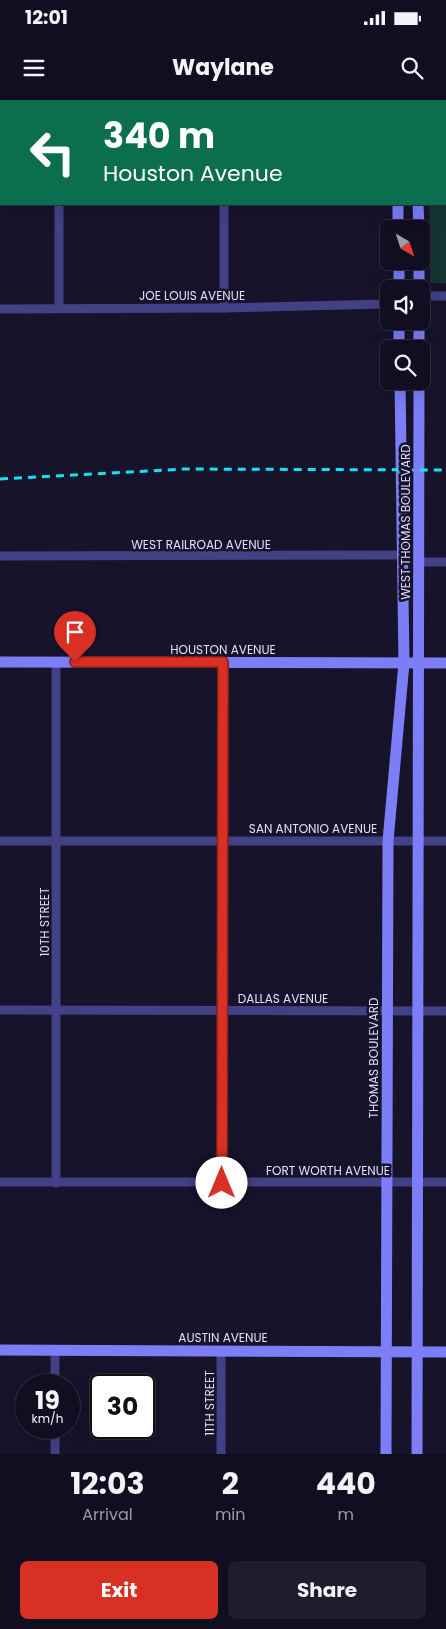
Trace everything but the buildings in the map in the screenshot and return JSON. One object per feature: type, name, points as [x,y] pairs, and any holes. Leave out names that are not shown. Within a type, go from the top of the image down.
[{"type":"main road","points":[[398,205],[398,220]]},
{"type":"main road","points":[[418,205],[418,220]]},
{"type":"main road","name":"WEST THOMAS BOULEVARD","points":[[400,390],[404,663]]},
{"type":"main road","name":"WEST THOMAS BOULEVARD","points":[[418,663],[419,390]]},
{"type":"main road","name":"HOUSTON AVENUE","points":[[0,662],[446,663]]},
{"type":"main road","name":"THOMAS BOULEVARD","points":[[386,1454],[388,841],[404,663]]},
{"type":"main road","points":[[418,663],[418,1454]]},
{"type":"main road","name":"AUSTIN AVENUE","points":[[0,1350],[446,1352]]},
{"type":"street","points":[[59,205],[59,308]]},
{"type":"street","points":[[224,205],[224,308]]},
{"type":"street","points":[[430,296],[446,296]]},
{"type":"street","name":"JOE LOUIS AVENUE","points":[[0,309],[224,308],[380,304]]},
{"type":"street","name":"WEST RAILROAD AVENUE","points":[[0,556],[402,555]]},
{"type":"street","points":[[418,562],[446,562]]},
{"type":"street","name":"10TH STREET","points":[[56,662],[56,1182]]},
{"type":"street","points":[[222,1183],[223,662]]},
{"type":"street","name":"SAN ANTONIO AVENUE","points":[[0,841],[446,841]]},
{"type":"street","name":"DALLAS AVENUE","points":[[0,1010],[446,1011]]},
{"type":"street","name":"FORT WORTH AVENUE","points":[[0,1182],[446,1182]]},
{"type":"street","points":[[55,1350],[55,1374]]},
{"type":"street","name":"11TH STREET","points":[[221,1351],[221,1454]]},
{"type":"street","points":[[55,1439],[55,1454]]},
{"type":"green space","points":[[429,205],[446,205],[446,283],[430,283]]},
{"type":"railway","points":[[0,479],[184,469],[446,470]]},
{"type":"route","points":[[75,662],[223,662],[222,1183]]}]
